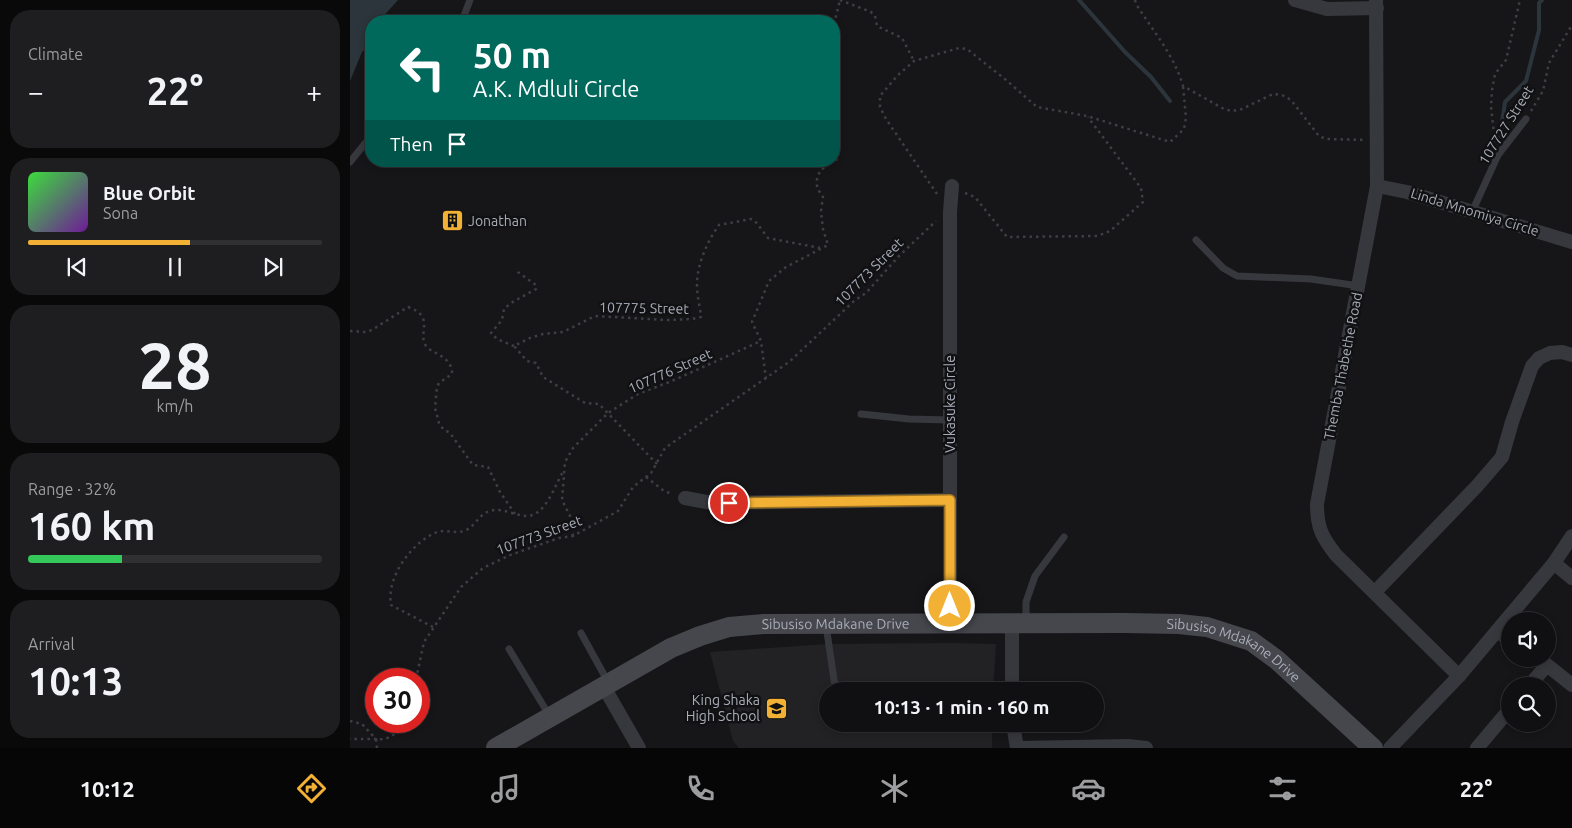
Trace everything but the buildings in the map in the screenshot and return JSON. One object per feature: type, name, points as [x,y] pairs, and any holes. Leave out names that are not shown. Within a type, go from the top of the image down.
[{"type":"street","points":[[1295,0],[1326,9],[1376,4]]},
{"type":"street","name":"Themba Thabethe Road","points":[[1376,4],[1377,186],[1317,504],[1317,520],[1325,540],[1336,555],[1459,676]]},
{"type":"street","name":"Vukasuke Circle","points":[[950,623],[950,212],[952,186]]},
{"type":"street","name":"Linda Mnomiya Circle","points":[[1377,186],[1407,192],[1572,242]]},
{"type":"street","points":[[1375,592],[1478,486],[1502,457],[1532,366],[1539,358],[1550,353],[1562,352],[1572,355]]},
{"type":"street","points":[[686,498],[712,503],[950,500]]},
{"type":"street","points":[[1394,747],[1497,631],[1554,563],[1572,536]]},
{"type":"street","points":[[1554,563],[1572,578]]},
{"type":"street","points":[[1013,682],[1019,623]]},
{"type":"street","name":"Sibusiso Mdakane Drive","points":[[496,748],[671,648],[729,627],[764,624],[1019,623],[1179,624],[1206,627],[1251,641],[1277,660],[1373,748]]},
{"type":"street","points":[[1497,631],[1501,634]]},
{"type":"street","points":[[1549,667],[1572,685]]},
{"type":"street","points":[[607,686],[639,748]]},
{"type":"street","points":[[1477,748],[1501,720]]},
{"type":"street","points":[[1014,732],[1017,748],[1128,746],[1146,748]]},
{"type":"lane","points":[[464,15],[470,0]]},
{"type":"lane","name":"107727 Street","points":[[1472,212],[1498,155],[1526,119]]},
{"type":"lane","points":[[350,162],[365,143]]},
{"type":"lane","points":[[1196,240],[1223,268],[1237,276],[1311,279],[1358,286]]},
{"type":"lane","points":[[861,414],[909,419],[950,420]]},
{"type":"lane","points":[[1019,623],[1035,576],[1064,537]]},
{"type":"lane","points":[[826,624],[835,682]]},
{"type":"lane","points":[[581,632],[607,686]]},
{"type":"lane","points":[[509,648],[551,717]]},
{"type":"path","points":[[836,15],[840,0],[871,12],[875,16],[877,26],[902,38],[914,61]]},
{"type":"path","points":[[950,212],[886,119],[880,107],[880,96],[897,76],[914,61],[959,48],[967,49],[1037,107],[1087,116],[1170,142],[1184,129],[1186,118],[1183,86],[1170,55],[1135,0]]},
{"type":"path","points":[[1498,155],[1491,107],[1492,90],[1495,74],[1506,60],[1520,0]]},
{"type":"path","name":"107727 Street","points":[[1526,119],[1543,91],[1549,63],[1572,24]]},
{"type":"path","points":[[1183,86],[1224,109],[1232,111],[1242,109],[1273,94],[1282,95],[1291,100],[1319,136],[1378,141]]},
{"type":"path","points":[[952,186],[975,198],[1007,237],[1097,236],[1110,232],[1143,202],[1141,188],[1087,116]]},
{"type":"path","points":[[766,379],[761,340],[752,322],[769,281],[786,267],[828,245],[823,229],[823,197],[817,188],[817,177],[825,167]]},
{"type":"path","name":"107773 Street","points":[[418,668],[424,642],[433,627],[461,587],[483,568],[518,552],[559,538],[573,536],[618,511],[634,486],[652,474],[665,448],[789,362],[854,301],[866,293],[899,256],[934,222],[950,212]]},
{"type":"path","name":"107775 Street","points":[[514,346],[543,334],[563,332],[595,316],[667,320],[692,320],[701,317],[697,284],[701,259],[710,238],[719,225],[751,218],[768,238],[820,248]]},
{"type":"path","points":[[515,270],[533,282],[536,285],[536,289],[504,309],[502,320],[491,333],[497,339],[514,346],[527,361],[536,362],[543,377],[585,403],[599,404],[656,464]]},
{"type":"path","points":[[350,331],[365,332],[372,330],[408,307],[421,315],[425,326],[424,340],[427,346],[444,358],[452,369],[452,374],[439,383],[437,387],[435,408],[439,423],[443,429],[450,433],[473,465],[488,467],[500,492],[515,514]]},
{"type":"path","name":"107776 Street","points":[[573,536],[571,518],[562,500],[565,462],[573,448],[608,413],[638,394],[761,340]]},
{"type":"path","points":[[433,627],[391,605],[390,596],[400,565],[406,557],[420,544],[439,532],[464,531],[490,510],[503,509],[525,516],[533,515],[542,508],[564,469]]},
{"type":"path","points":[[646,477],[664,491],[686,498]]},
{"type":"path","points":[[350,721],[362,724],[376,739],[377,748]]},
{"type":"path","points":[[350,739],[382,740],[398,733]]},
{"type":"shaded area","points":[[350,0],[398,0],[384,15],[365,15],[365,49],[362,52],[350,81]]},
{"type":"shaded area","name":"King Shaka High School","points":[[828,644],[996,644],[994,682],[819,682],[819,732],[992,732],[992,748],[739,748],[733,741],[710,652]]},
{"type":"waterway","points":[[1079,0],[1125,52],[1151,77],[1170,101]]},
{"type":"waterway","points":[[1500,137],[1505,102],[1526,81],[1539,30],[1539,3],[1542,0]]},
{"type":"place","name":"Jonathan","points":[[452,221]]},
{"type":"place","name":"King Shaka High School","points":[[776,708]]},
{"type":"route","points":[[729,503],[950,500],[950,606]]}]
